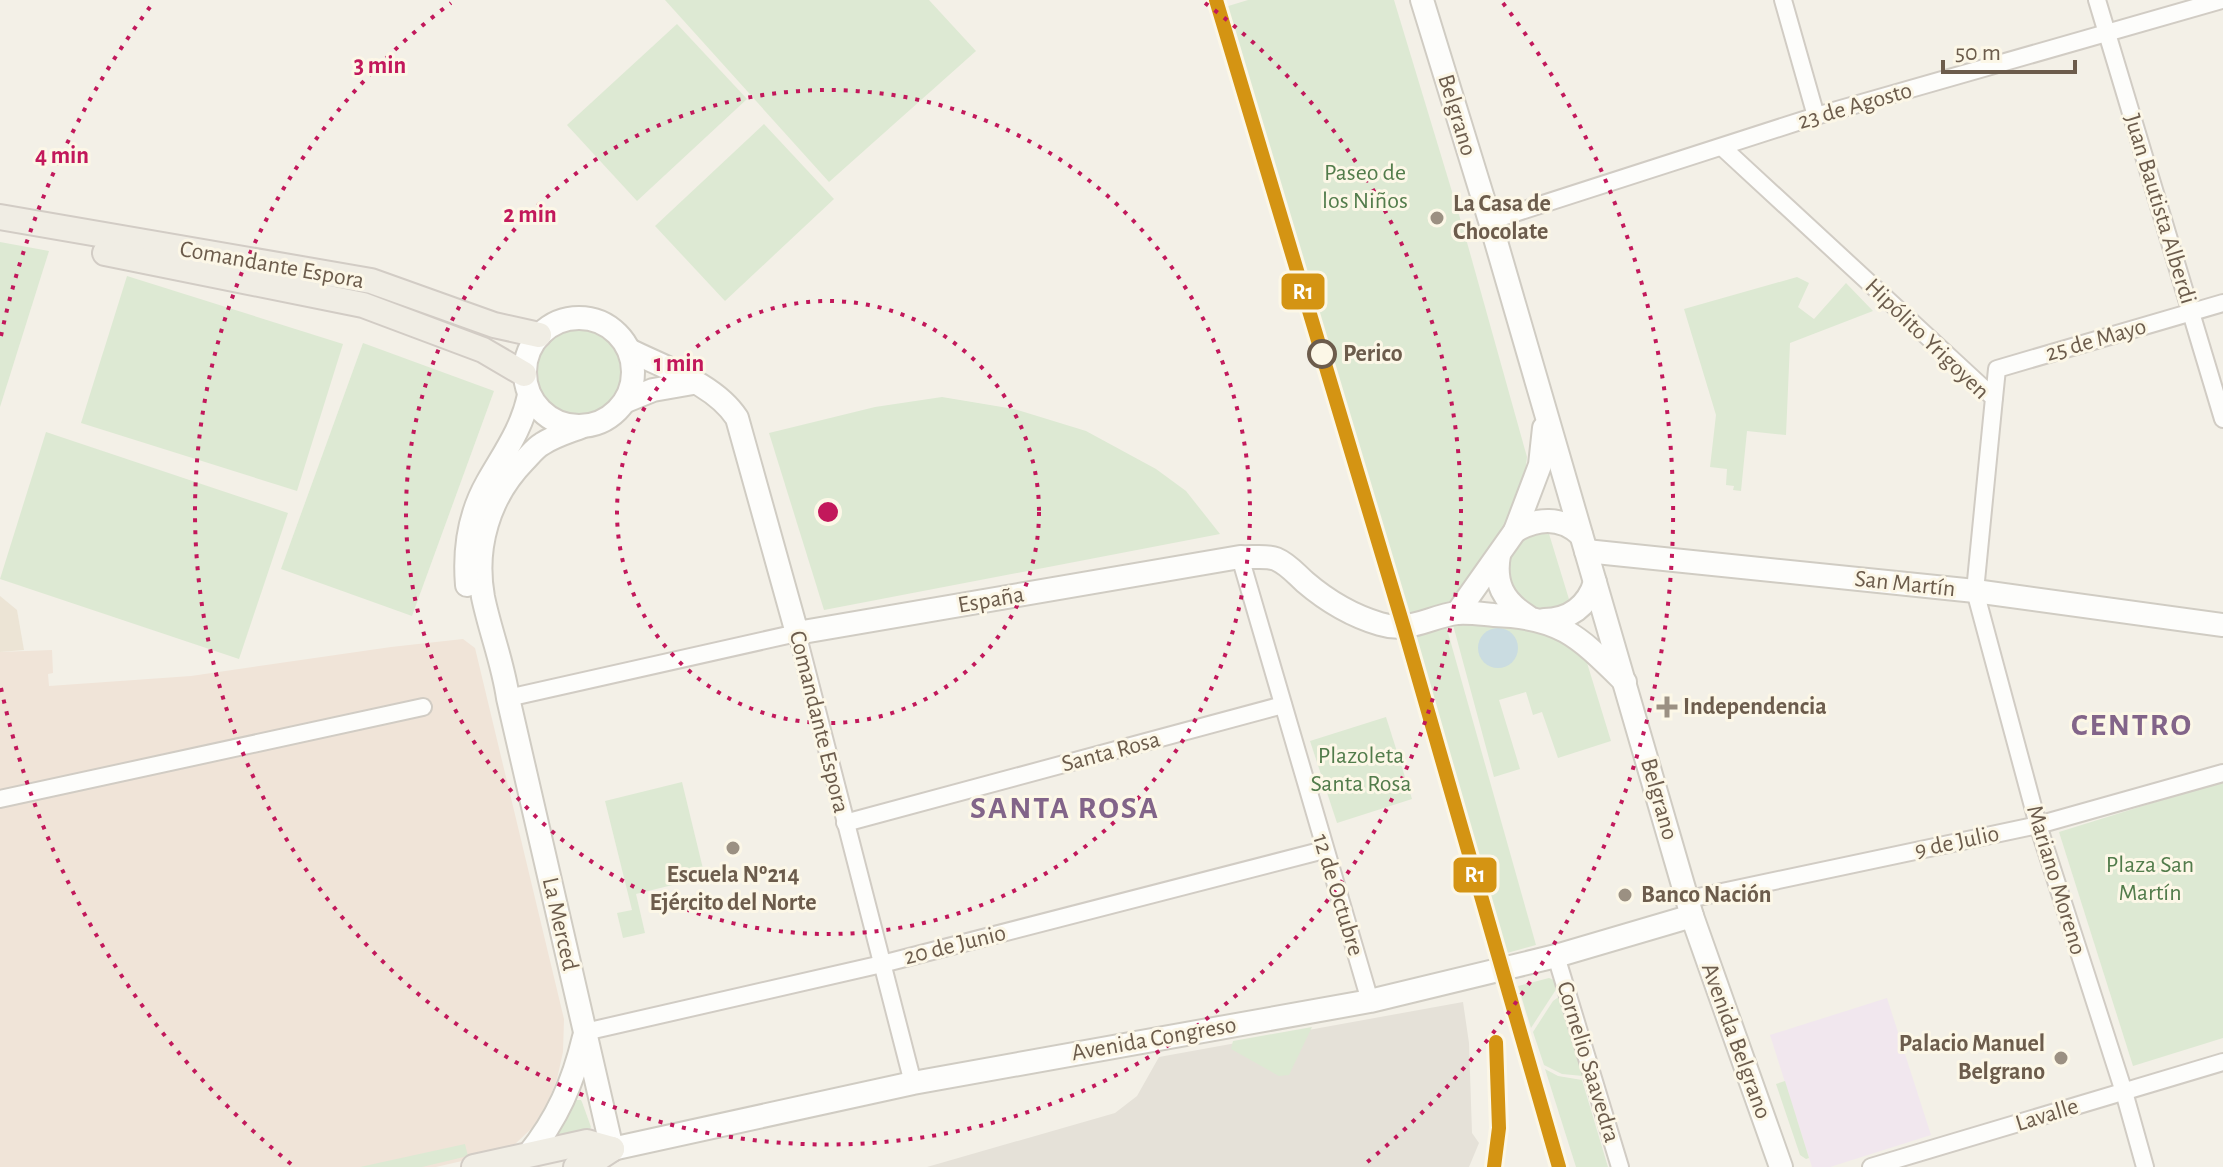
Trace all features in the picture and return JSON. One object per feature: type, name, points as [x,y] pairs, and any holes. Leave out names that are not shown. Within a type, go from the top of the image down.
[{"type":"main road","name":"Belgrano","points":[[1422,0],[1490,221],[1690,908]]},
{"type":"main road","name":"Comandante Espora","points":[[0,217],[371,281],[494,325],[539,335]]},
{"type":"main road","name":"Comandante Espora","points":[[0,234],[363,305],[483,350],[527,384]]},
{"type":"main road","points":[[508,698],[492,671],[468,593],[465,554],[469,528],[486,484],[518,432],[527,384],[528,353],[539,335],[557,322],[577,317],[599,321],[617,332],[629,350],[634,367],[633,385],[626,401]]},
{"type":"main road","name":"Comandante Espora","points":[[629,350],[713,391],[737,418],[797,633]]},
{"type":"main road","points":[[508,698],[504,670],[484,598],[481,544],[488,517],[515,470],[539,445],[607,419],[626,401],[653,390],[693,383]]},
{"type":"main road","points":[[527,384],[542,412],[560,423],[581,427]]},
{"type":"main road","name":"Belgrano","points":[[1457,613],[1515,531],[1540,465],[1545,414]]},
{"type":"main road","points":[[1515,531],[1533,521],[1553,521],[1566,524],[1583,543]]},
{"type":"main road","name":"San Martín","points":[[1583,543],[2223,625]]},
{"type":"main road","points":[[1499,554],[1498,582],[1504,596],[1514,608],[1536,618],[1560,618],[1581,606],[1592,592],[1595,582]]},
{"type":"main road","name":"España","points":[[797,633],[1240,557],[1273,558],[1287,565],[1332,602],[1387,626],[1404,628],[1457,613]]},
{"type":"main road","name":"Belgrano","points":[[1457,613],[1536,618],[1567,630],[1625,682]]},
{"type":"main road","name":"La Merced","points":[[508,698],[614,1158]]},
{"type":"main road","name":"Avenida Congreso","points":[[614,1158],[913,1083],[1370,1001],[1556,956],[1690,908]]},
{"type":"main road","name":"Avenida Belgrano","points":[[1690,908],[1781,1167]]},
{"type":"main road","points":[[528,1155],[561,1107],[575,1075],[585,1032]]},
{"type":"main road","points":[[474,1167],[587,1142],[614,1158]]},
{"type":"main road","points":[[576,1167],[614,1158]]},
{"type":"street","points":[[1783,0],[1816,116]]},
{"type":"street","name":"Juan Bautista Alberdi","points":[[2097,0],[2223,419]]},
{"type":"street","name":"23 de Agosto","points":[[1490,221],[1816,116],[2222,0]]},
{"type":"street","name":"Hipólito Yrigoyen","points":[[1722,147],[1994,398],[1975,591]]},
{"type":"street","name":"25 de Mayo","points":[[1974,378],[2223,303]]},
{"type":"street","points":[[1994,398],[1997,369]]},
{"type":"street","name":"12 de Octubre","points":[[1240,557],[1370,1001]]},
{"type":"street","name":"Mariano Moreno","points":[[1975,591],[2038,825],[2145,1167]]},
{"type":"street","name":"España","points":[[508,698],[797,633]]},
{"type":"street","name":"Comandante Espora","points":[[797,633],[913,1083]]},
{"type":"street","name":"Santa Rosa","points":[[845,823],[1283,705]]},
{"type":"street","points":[[0,799],[423,707]]},
{"type":"street","name":"9 de Julio","points":[[1690,908],[2038,825],[2223,773]]},
{"type":"street","name":"20 de Junio","points":[[585,1032],[882,964],[1324,850]]},
{"type":"street","name":"Cornelio Saavedra","points":[[1556,956],[1620,1167]]},
{"type":"street","name":"Lavalle","points":[[1871,1167],[2223,1062]]},
{"type":"shaded area","points":[[0,596],[17,610],[24,650],[0,652]]},
{"type":"shaded area","points":[[1498,628],[1512,634],[1518,648],[1512,662],[1498,668],[1484,662],[1478,648],[1484,634]]},
{"type":"shaded area","points":[[463,639],[475,648],[564,1019],[563,1052],[557,1079],[546,1107],[532,1128],[514,1145],[436,1167],[0,1167],[0,652],[52,650],[53,673],[48,674],[49,686],[191,676]]},
{"type":"shaded area","points":[[1887,998],[1931,1135],[1830,1167],[1812,1167],[1770,1035]]},
{"type":"shaded area","points":[[1463,1002],[1469,1043],[1472,1133],[1479,1143],[1469,1167],[927,1167],[1115,1113],[1137,1096],[1159,1057]]},
{"type":"green space","points":[[665,0],[929,0],[976,51],[829,182]]},
{"type":"green space","name":"Paseo de los Niños","points":[[1248,0],[1394,0],[1463,228],[1527,457],[1524,481],[1505,524],[1462,596],[1410,618],[1225,7]]},
{"type":"green space","points":[[677,24],[747,99],[637,201],[567,125]]},
{"type":"green space","points":[[764,124],[834,199],[725,301],[655,226]]},
{"type":"green space","points":[[0,242],[49,251],[0,407]]},
{"type":"green space","points":[[127,276],[343,344],[297,491],[81,423]]},
{"type":"green space","points":[[1797,277],[1809,283],[1798,307],[1814,319],[1846,283],[1873,311],[1790,343],[1786,435],[1747,431],[1741,491],[1733,490],[1734,486],[1726,485],[1727,469],[1710,467],[1716,415],[1684,309]]},
{"type":"green space","points":[[580,328],[597,331],[612,341],[622,356],[625,373],[622,390],[612,405],[597,415],[580,418],[563,415],[548,405],[538,390],[535,373],[538,356],[548,341],[563,331]]},
{"type":"green space","points":[[363,343],[494,391],[412,616],[281,569]]},
{"type":"green space","points":[[942,397],[1014,409],[1086,431],[1156,469],[1186,491],[1220,534],[824,610],[769,433],[875,407]]},
{"type":"green space","points":[[46,432],[288,513],[239,659],[0,579]]},
{"type":"green space","points":[[1546,524],[1572,609],[1542,616],[1514,602],[1504,560],[1509,546]]},
{"type":"green space","points":[[1452,621],[1525,621],[1584,653],[1611,741],[1558,758],[1542,712],[1533,715],[1526,692],[1499,700],[1520,769],[1494,777]]},
{"type":"green space","points":[[1445,622],[1536,945],[1507,953],[1409,631]]},
{"type":"green space","name":"Plazoleta Santa Rosa","points":[[1386,717],[1412,799],[1337,823],[1310,741]]},
{"type":"green space","name":"Plaza San Martín","points":[[2223,781],[2223,1038],[2133,1066],[2059,832]]},
{"type":"green space","points":[[682,782],[705,877],[636,894],[645,933],[623,938],[617,913],[632,910],[605,801]]},
{"type":"green space","points":[[1549,978],[1554,980],[1557,988],[1531,1028],[1518,986]]},
{"type":"green space","points":[[1560,996],[1583,1076],[1562,1074],[1544,1065],[1533,1032],[1553,1001]]},
{"type":"green space","points":[[1312,1027],[1289,1075],[1279,1076],[1231,1049],[1233,1041]]},
{"type":"green space","points":[[1545,1069],[1558,1076],[1582,1080],[1608,1167],[1576,1167]]},
{"type":"green space","points":[[1785,1081],[1809,1158],[1806,1159],[1800,1155],[1776,1084]]},
{"type":"green space","points":[[576,1100],[582,1102],[591,1127],[588,1133],[552,1142]]},
{"type":"green space","points":[[465,1144],[468,1156],[422,1167],[360,1167]]},
{"type":"transit line","name":"R1","points":[[1216,0],[1404,628],[1559,1167]]},
{"type":"transit line","name":"R1","points":[[1494,1167],[1499,1128],[1496,1042]]},
{"type":"place","name":"La Casa de Chocolate","points":[[1437,218]]},
{"type":"place","name":"Perico","points":[[1322,354]]},
{"type":"place","name":"Independencia","points":[[1667,707]]},
{"type":"place","name":"Escuela Nº214 Ejército del Norte","points":[[733,848]]},
{"type":"place","name":"Banco Nación","points":[[1625,895]]},
{"type":"place","name":"Palacio Manuel Belgrano","points":[[2061,1058]]},
{"type":"district","name":"CENTRO","points":[[2132,725]]},
{"type":"district","name":"SANTA ROSA","points":[[1065,808]]}]
